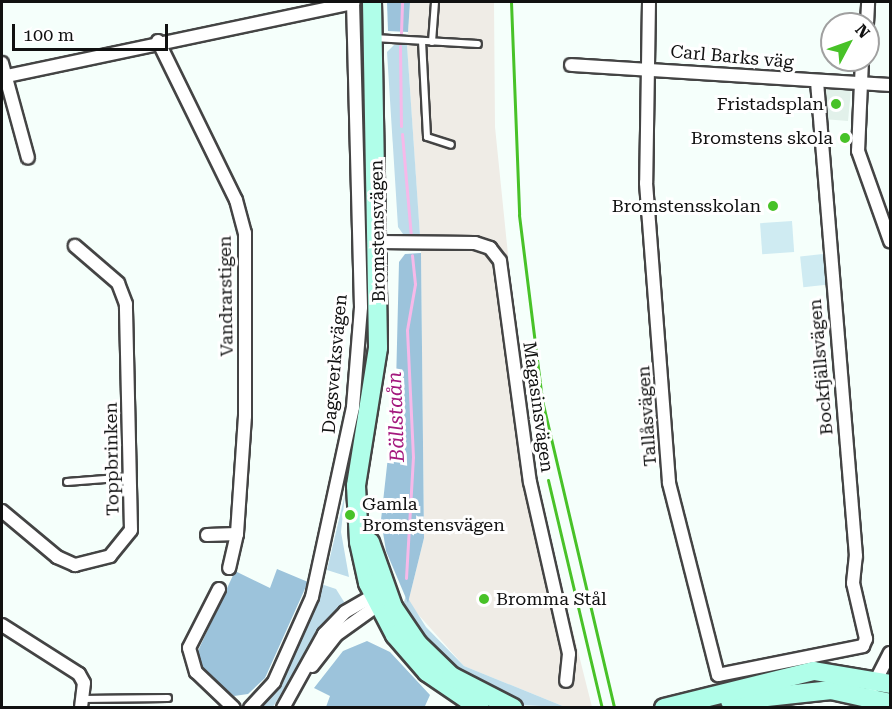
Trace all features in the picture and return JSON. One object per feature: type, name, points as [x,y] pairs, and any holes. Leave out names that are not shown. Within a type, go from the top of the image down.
[{"type":"street","points":[[3,77],[158,41],[353,2]]},
{"type":"street","name":"Dagsverksvägen","points":[[250,708],[273,682],[312,597],[353,407],[361,307],[353,2]]},
{"type":"street","name":"Bromstensvägen","points":[[372,2],[380,242],[378,348],[364,459],[356,486],[356,523],[381,597],[427,672],[480,708]]},
{"type":"street","name":"Tallåsvägen","points":[[649,2],[646,183],[669,483],[718,675],[863,646]]},
{"type":"street","name":"Vandrarstigen","points":[[158,41],[236,200],[245,233],[244,416],[237,534],[229,568]]},
{"type":"street","points":[[2,63],[3,77],[28,158]]},
{"type":"street","name":"Carl Barks väg","points":[[571,65],[648,68],[817,82],[891,85]]},
{"type":"street","points":[[860,72],[858,151],[891,241]]},
{"type":"street","name":"Bockfjällsvägen","points":[[817,82],[856,556],[853,583],[861,596],[863,646]]},
{"type":"street","name":"Magasinsvägen","points":[[380,242],[475,243],[490,248],[500,261],[530,482],[570,654],[566,681]]},
{"type":"street","name":"Toppbrinken","points":[[2,511],[64,562],[88,566],[110,556],[131,530],[132,477],[126,304],[118,283],[75,246]]},
{"type":"street","points":[[208,540],[237,534]]},
{"type":"street","points":[[219,588],[189,648],[191,660],[207,685],[234,708]]},
{"type":"street","name":"Bromstensvägen","points":[[381,597],[429,657],[475,690],[513,708]]},
{"type":"street","points":[[283,708],[297,682],[336,635],[381,597]]},
{"type":"street","points":[[2,625],[79,674],[81,703]]},
{"type":"street","points":[[883,691],[891,653]]},
{"type":"street","points":[[664,708],[796,673],[883,691]]},
{"type":"street","points":[[699,708],[814,690],[883,691]]},
{"type":"lane","points":[[432,42],[435,2]]},
{"type":"lane","points":[[373,38],[478,44]]},
{"type":"lane","points":[[422,41],[427,137],[451,145]]},
{"type":"lane","points":[[67,482],[132,477]]},
{"type":"lane","points":[[81,703],[168,698]]},
{"type":"shaded area","points":[[387,2],[410,2],[408,32],[388,31]]},
{"type":"shaded area","points":[[410,2],[494,2],[495,127],[523,402],[537,488],[592,707],[565,707],[464,666],[408,603],[424,538],[421,253],[407,45]]},
{"type":"shaded area","points":[[394,45],[407,45],[420,236],[403,234],[398,227],[387,52]]},
{"type":"shaded area","name":"Fristadsplan","points":[[821,87],[851,89],[848,121],[823,119]]},
{"type":"shaded area","points":[[792,221],[794,252],[762,254],[760,223]]},
{"type":"shaded area","points":[[421,253],[424,538],[408,603],[386,551],[381,520],[396,384],[399,262],[405,254]]},
{"type":"shaded area","points":[[823,254],[826,285],[803,287],[800,256]]},
{"type":"shaded area","points":[[345,494],[341,532],[349,577],[327,570]]},
{"type":"shaded area","points":[[277,569],[308,582],[265,678],[248,694],[234,696],[204,671],[197,653],[235,571],[270,588]]},
{"type":"shaded area","points":[[321,584],[336,589],[346,605],[314,640],[273,707],[260,708],[283,679]]},
{"type":"shaded area","points":[[406,595],[426,627],[464,666],[565,707],[518,705],[463,677],[418,634],[402,609]]},
{"type":"shaded area","points":[[367,641],[390,652],[430,695],[425,706],[326,707],[330,696],[314,688],[343,651]]},
{"type":"waterway","name":"Bällstaån","points":[[401,33],[402,2]]},
{"type":"waterway","name":"Bällstaån","points":[[400,46],[401,126]]},
{"type":"waterway","name":"Bällstaån","points":[[402,134],[411,236]]},
{"type":"waterway","name":"Bällstaån","points":[[406,578],[413,457],[407,330],[415,284],[412,255]]},
{"type":"railway","points":[[511,2],[519,215],[542,400],[614,708]]},
{"type":"railway","points":[[548,480],[602,708]]},
{"type":"place","name":"Fristadsplan","points":[[836,104]]},
{"type":"place","name":"Bromstens skola","points":[[845,138]]},
{"type":"place","name":"Bromstensskolan","points":[[773,206]]},
{"type":"place","name":"Gamla Bromstensvägen","points":[[350,515]]},
{"type":"place","name":"Bromma Stål","points":[[484,599]]}]
